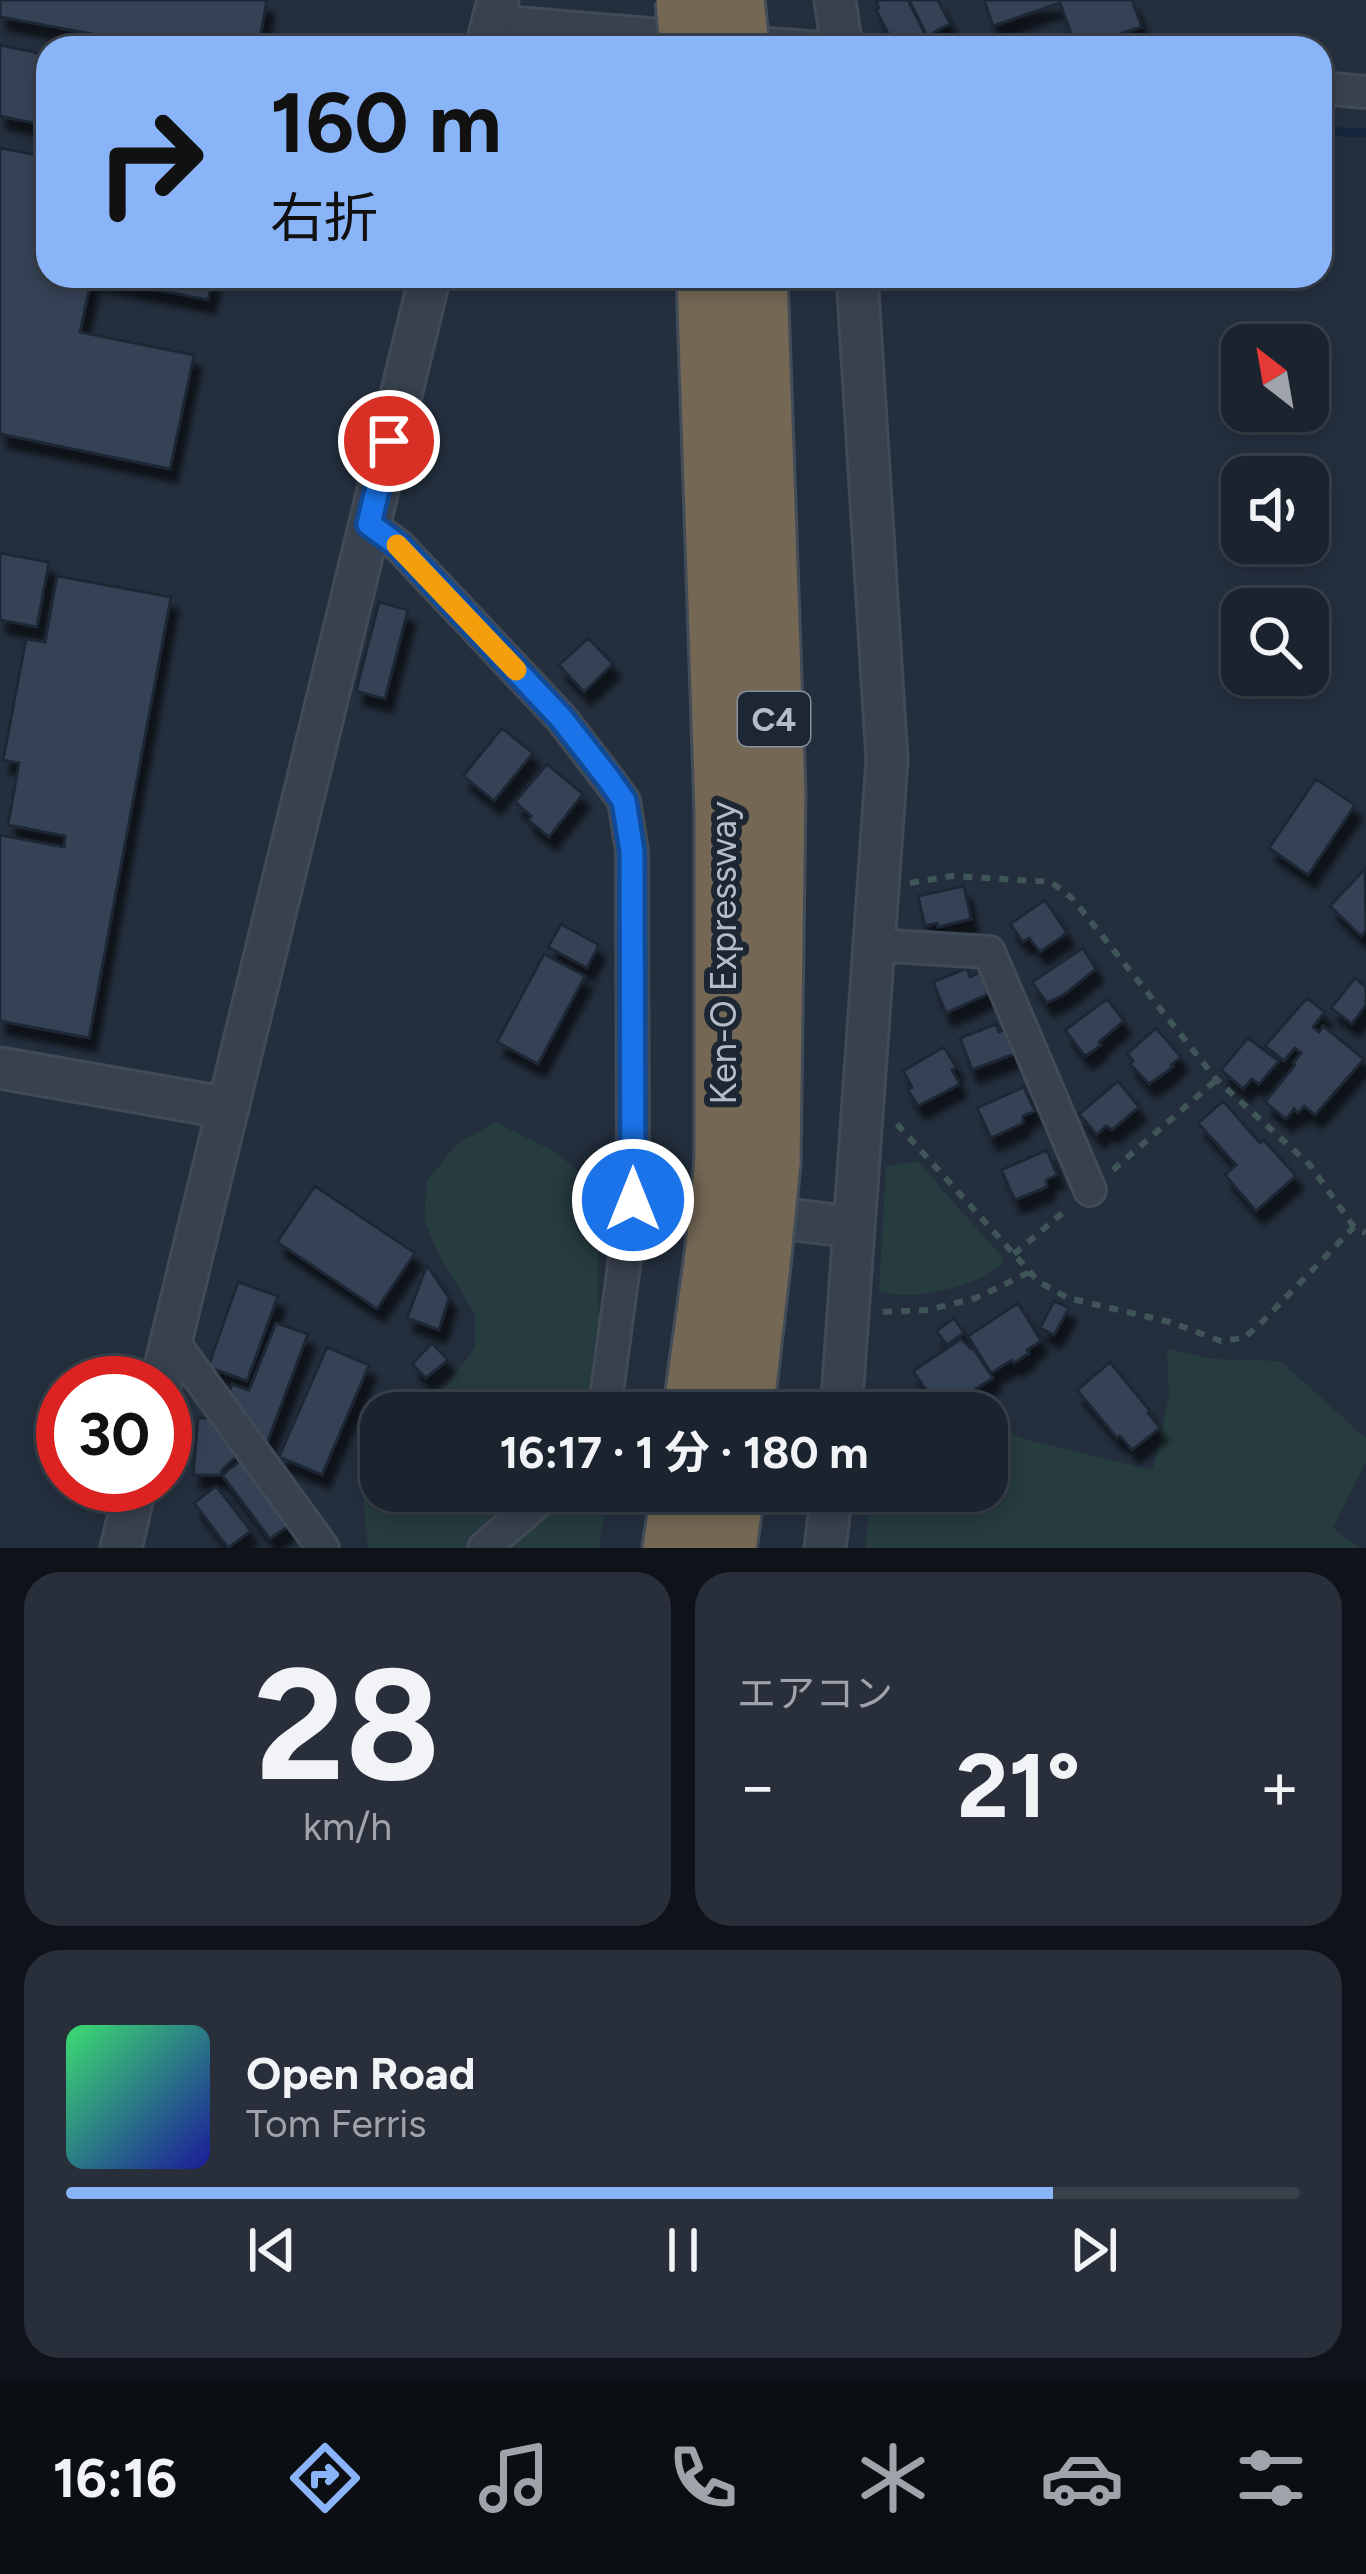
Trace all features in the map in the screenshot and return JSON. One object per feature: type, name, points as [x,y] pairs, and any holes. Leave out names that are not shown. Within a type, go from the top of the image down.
[{"type":"highway","points":[[685,0],[688,36]]},
{"type":"highway","points":[[735,0],[739,36]]},
{"type":"highway","name":"Ken-O Expressway","points":[[706,288],[724,812],[747,1160]]},
{"type":"highway","name":"Ken-O Expressway","points":[[743,1392],[737,1261],[776,793],[758,288]]},
{"type":"highway","name":"Ken-O Expressway","points":[[698,1392],[737,1261]]},
{"type":"highway","points":[[672,1548],[678,1512]]},
{"type":"highway","points":[[727,1548],[732,1512]]},
{"type":"street","points":[[835,0],[840,36]]},
{"type":"street","points":[[492,23],[662,36]]},
{"type":"street","points":[[1332,89],[1366,92]]},
{"type":"street","points":[[168,1356],[427,288]]},
{"type":"street","points":[[843,1392],[887,760],[858,288]]},
{"type":"street","points":[[369,524],[399,546],[561,718],[624,801],[632,851],[633,1200],[607,1392]]},
{"type":"street","points":[[874,944],[989,952],[1090,1190]]},
{"type":"street","points":[[0,1067],[228,1108]]},
{"type":"street","points":[[633,1200],[852,1228]]},
{"type":"street","points":[[172,1339],[323,1548]]},
{"type":"street","points":[[121,1548],[130,1512]]},
{"type":"street","points":[[484,1548],[526,1512]]},
{"type":"street","points":[[825,1548],[829,1512]]},
{"type":"path","points":[[876,882],[916,884],[952,875],[1051,882],[1073,899],[1216,1079],[1310,1165],[1354,1227],[1366,1233]]},
{"type":"path","points":[[862,1086],[1039,1282],[1068,1298],[1170,1322],[1221,1341],[1244,1338],[1354,1227]]},
{"type":"path","points":[[850,1313],[928,1310],[976,1298],[1030,1272]]},
{"type":"green space","points":[[495,1122],[550,1149],[580,1172],[599,1219],[598,1296],[605,1392],[441,1392],[475,1348],[475,1314],[424,1220],[427,1181],[456,1145]]},
{"type":"green space","points":[[917,1161],[1004,1259],[982,1277],[946,1290],[891,1294],[879,1291],[886,1167]]},
{"type":"green space","points":[[1167,1349],[1214,1359],[1280,1361],[1366,1438],[1366,1462],[1333,1528],[1360,1548],[865,1548],[869,1512],[1008,1512],[1008,1432],[1153,1470],[1169,1395]]},
{"type":"green space","points":[[364,1512],[605,1512],[599,1548],[368,1548]]},
{"type":"building","points":[[0,0],[267,0],[260,36],[102,36],[0,17]]},
{"type":"building","points":[[908,0],[925,34],[889,36],[876,2]]},
{"type":"building","points":[[909,0],[938,0],[950,24],[927,36]]},
{"type":"building","points":[[984,0],[1132,0],[1142,27],[1114,36],[1072,36],[1060,3],[993,26]]},
{"type":"building","points":[[0,45],[36,52],[36,124],[0,116]]},
{"type":"building","points":[[0,148],[36,155],[36,288],[90,288],[80,332],[194,355],[170,469],[0,434]]},
{"type":"building","points":[[147,288],[210,288],[208,300]]},
{"type":"building","points":[[0,553],[49,562],[37,627],[0,620]]},
{"type":"building","points":[[57,576],[171,597],[89,1038],[0,1021],[0,835],[64,847],[65,836],[8,825],[19,763],[3,760],[26,639],[45,642]]},
{"type":"building","points":[[379,602],[408,610],[385,699],[356,691]]},
{"type":"building","points":[[588,638],[613,664],[584,692],[559,665]]},
{"type":"building","points":[[502,728],[533,753],[494,801],[463,776]]},
{"type":"building","points":[[547,764],[583,794],[549,837],[515,802]]},
{"type":"building","points":[[1316,779],[1355,805],[1308,875],[1269,848]]},
{"type":"building","points":[[1365,869],[1366,931],[1361,936],[1330,906]]},
{"type":"building","points":[[964,886],[971,919],[925,926],[918,896]]},
{"type":"building","points":[[1045,900],[1067,933],[1040,952],[1029,938],[1023,942],[1010,924]]},
{"type":"building","points":[[561,924],[599,945],[587,968],[548,947]]},
{"type":"building","points":[[1083,948],[1096,969],[1047,1003],[1032,982]]},
{"type":"building","points":[[544,954],[585,976],[538,1064],[497,1042]]},
{"type":"building","points":[[967,968],[970,977],[981,972],[990,993],[946,1013],[933,982]]},
{"type":"building","points":[[1355,978],[1366,987],[1366,1005],[1352,1024],[1331,1008]]},
{"type":"building","points":[[1307,998],[1325,1012],[1313,1027],[1319,1032],[1323,1026],[1364,1059],[1315,1115],[1304,1106],[1286,1119],[1265,1102],[1301,1053],[1295,1048],[1284,1061],[1265,1046]]},
{"type":"building","points":[[1107,999],[1124,1021],[1084,1055],[1065,1030]]},
{"type":"building","points":[[996,1024],[999,1032],[1006,1029],[1014,1054],[972,1070],[960,1038]]},
{"type":"building","points":[[1156,1028],[1181,1057],[1149,1084],[1127,1054]]},
{"type":"building","points":[[1248,1038],[1279,1061],[1259,1084],[1252,1079],[1243,1089],[1221,1070]]},
{"type":"building","points":[[944,1047],[956,1067],[952,1070],[958,1085],[918,1106],[903,1071]]},
{"type":"building","points":[[1118,1081],[1139,1107],[1112,1130],[1106,1126],[1097,1135],[1079,1114]]},
{"type":"building","points":[[1024,1087],[1035,1111],[1023,1116],[1023,1123],[991,1138],[977,1108]]},
{"type":"building","points":[[1223,1101],[1296,1176],[1256,1211],[1225,1175],[1236,1165],[1198,1123]]},
{"type":"building","points":[[1047,1150],[1057,1175],[1046,1180],[1047,1187],[1015,1200],[1001,1170]]},
{"type":"building","points":[[315,1186],[415,1253],[377,1309],[277,1242]]},
{"type":"building","points":[[427,1265],[449,1298],[439,1330],[407,1318]]},
{"type":"building","points":[[238,1282],[278,1296],[247,1381],[208,1367]]},
{"type":"building","points":[[1054,1301],[1069,1308],[1054,1335],[1040,1328]]},
{"type":"building","points":[[1018,1303],[1041,1341],[1014,1363],[991,1373],[968,1336]]},
{"type":"building","points":[[954,1318],[964,1333],[947,1345],[936,1331]]},
{"type":"building","points":[[276,1323],[308,1334],[267,1443],[227,1398],[232,1384],[249,1390]]},
{"type":"building","points":[[961,1339],[993,1378],[971,1392],[928,1392],[913,1371]]},
{"type":"building","points":[[432,1343],[448,1360],[426,1378],[412,1364]]},
{"type":"building","points":[[327,1347],[369,1365],[322,1475],[279,1457]]},
{"type":"building","points":[[1110,1362],[1160,1428],[1132,1450],[1077,1390]]},
{"type":"building","points":[[198,1418],[213,1418],[238,1455],[221,1475],[193,1475]]},
{"type":"building","points":[[241,1460],[290,1525],[270,1539],[222,1475]]},
{"type":"building","points":[[216,1486],[251,1531],[228,1548],[194,1503]]},
{"type":"waterway","points":[[1332,132],[1366,133]]},
{"type":"slow traffic","points":[[397,545],[516,670]]},
{"type":"route","points":[[389,441],[369,524],[399,546],[561,718],[624,801],[632,851],[633,1200]]}]
